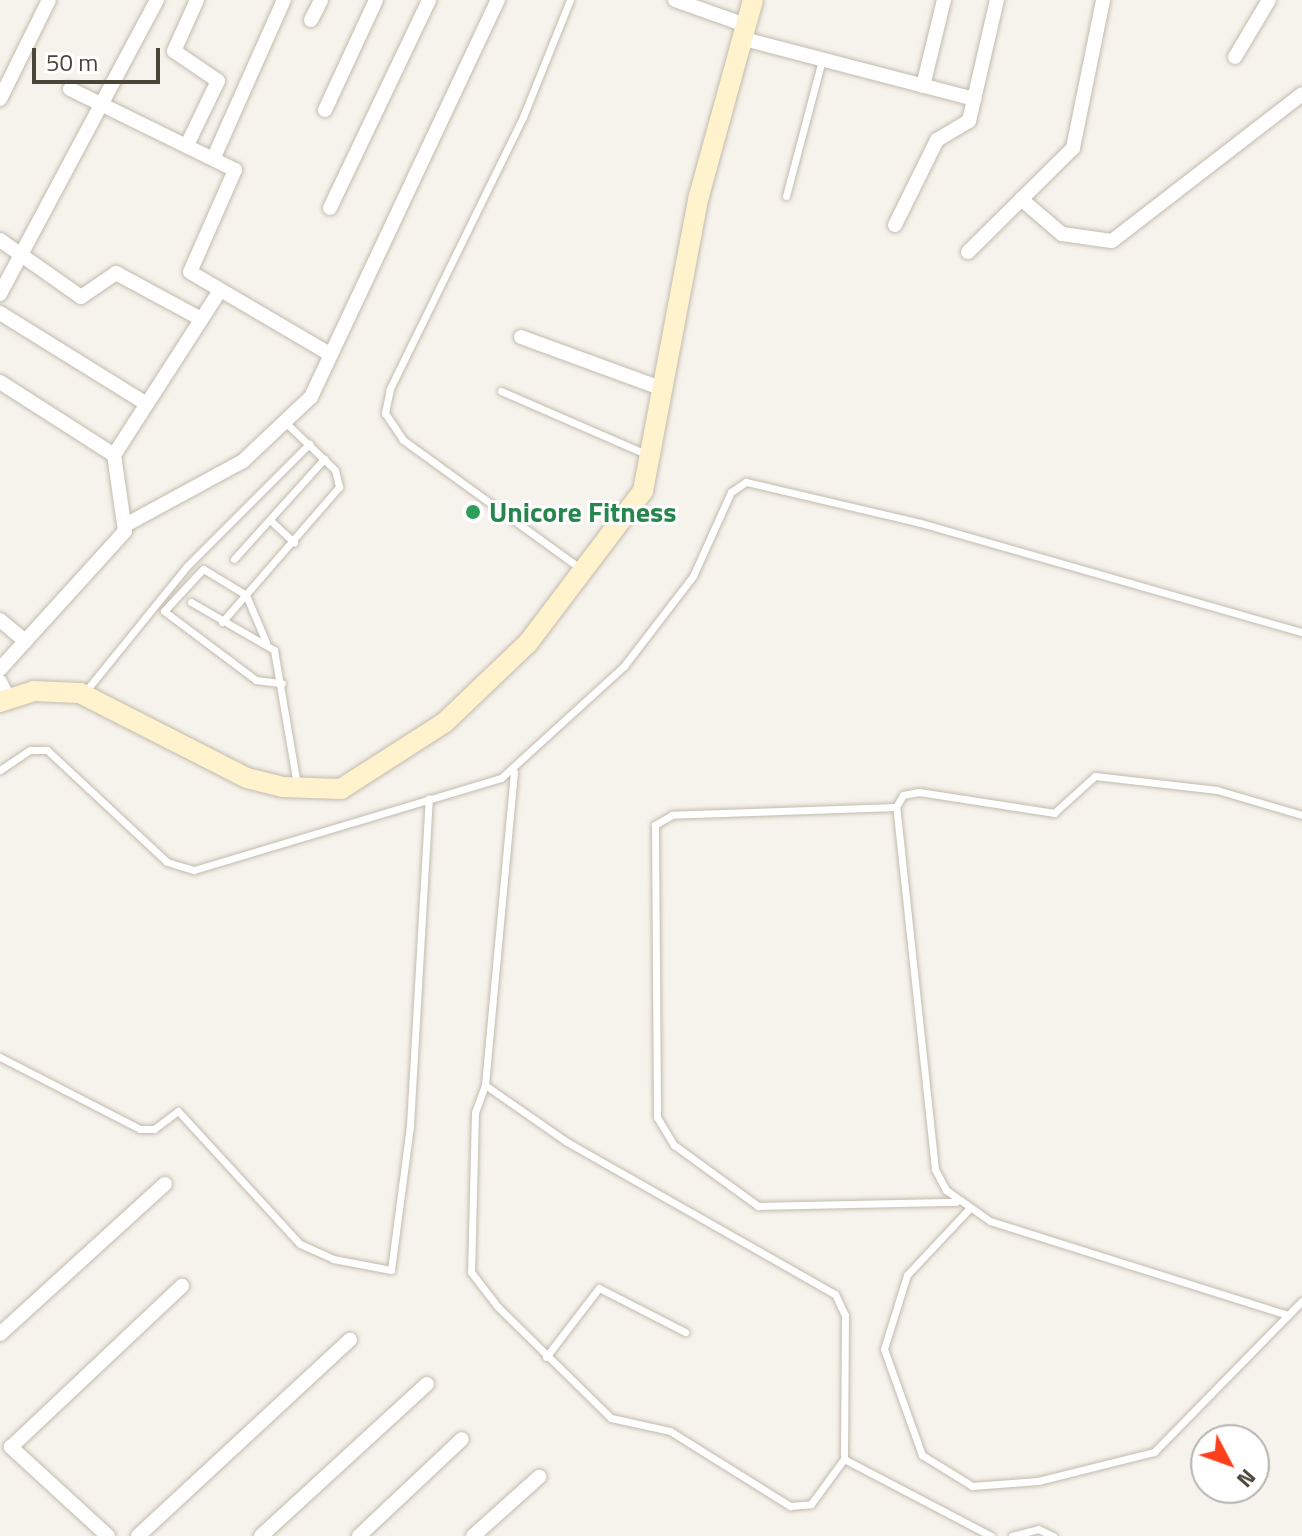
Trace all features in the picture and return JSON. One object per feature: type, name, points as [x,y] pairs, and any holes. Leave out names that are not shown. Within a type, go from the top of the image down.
[{"type":"street","points":[[0,99],[49,0]]},
{"type":"street","points":[[0,294],[26,257],[157,0]]},
{"type":"street","points":[[187,145],[218,81],[174,51],[197,0]]},
{"type":"street","points":[[214,157],[284,0]]},
{"type":"street","points":[[311,20],[321,0]]},
{"type":"street","points":[[325,110],[376,0]]},
{"type":"street","points":[[330,208],[429,0]]},
{"type":"street","points":[[0,669],[129,523],[197,490],[287,424],[311,397],[498,0]]},
{"type":"street","points":[[675,0],[746,33],[822,60],[974,99]]},
{"type":"street","points":[[2,694],[83,694],[247,778],[297,788],[341,789],[370,777],[444,723],[528,643],[632,513],[651,457],[699,196],[753,0]]},
{"type":"street","points":[[923,86],[944,0]]},
{"type":"street","points":[[895,225],[937,140],[966,127],[997,0]]},
{"type":"street","points":[[968,252],[1073,148],[1103,0]]},
{"type":"street","points":[[1235,57],[1269,0]]},
{"type":"street","points":[[70,89],[214,157],[236,178],[190,272],[219,292],[330,354]]},
{"type":"street","points":[[1021,199],[1062,234],[1112,241],[1302,94]]},
{"type":"street","points":[[0,240],[81,297],[116,273],[201,319]]},
{"type":"street","points":[[129,523],[114,455],[219,292]]},
{"type":"street","points":[[0,313],[145,403]]},
{"type":"street","points":[[521,337],[663,389]]},
{"type":"street","points":[[0,382],[114,455]]},
{"type":"street","points":[[0,620],[25,641]]},
{"type":"street","points":[[0,1334],[165,1184]]},
{"type":"street","points":[[108,1536],[11,1447],[182,1286]]},
{"type":"street","points":[[138,1536],[350,1340]]},
{"type":"street","points":[[261,1536],[427,1384]]},
{"type":"street","points":[[359,1536],[462,1439]]},
{"type":"street","points":[[473,1536],[539,1477]]},
{"type":"lane","points":[[570,0],[512,141],[390,389],[385,413],[403,440],[585,572]]},
{"type":"lane","points":[[786,196],[822,60]]},
{"type":"lane","points":[[501,391],[651,457]]},
{"type":"lane","points":[[222,622],[339,487],[324,459],[287,424]]},
{"type":"lane","points":[[83,694],[187,566],[309,444]]},
{"type":"lane","points":[[234,559],[324,459]]},
{"type":"lane","points":[[0,770],[30,750],[47,750],[167,862],[194,870],[514,772],[598,695],[662,619],[699,566],[731,492],[746,482],[921,523],[1302,632]]},
{"type":"lane","points":[[270,520],[294,542]]},
{"type":"lane","points":[[282,683],[256,680],[164,616],[203,569],[246,595],[282,683],[297,788]]},
{"type":"lane","points":[[191,602],[222,622],[266,642]]},
{"type":"lane","points":[[485,1085],[560,1138],[840,1300],[844,1459],[811,1504],[790,1506],[670,1431],[618,1422],[546,1357],[471,1272],[475,1112],[485,1085],[514,772]]},
{"type":"lane","points":[[1288,1315],[968,1210],[956,1202],[935,1169],[896,807],[903,795],[919,792],[1054,813],[1095,776],[1217,790],[1302,815]]},
{"type":"lane","points":[[0,1057],[140,1129],[154,1129],[178,1111],[300,1244],[333,1259],[391,1270],[410,1125],[429,799]]},
{"type":"lane","points":[[896,807],[672,815],[655,825],[655,1104],[674,1145],[758,1206],[956,1202]]},
{"type":"lane","points":[[968,1210],[898,1290],[884,1349],[922,1455],[972,1486],[1038,1481],[1146,1456],[1302,1301]]},
{"type":"lane","points":[[546,1357],[599,1288],[685,1332]]},
{"type":"lane","points":[[844,1459],[991,1536]]},
{"type":"lane","points":[[1012,1536],[1038,1529],[1053,1536]]},
{"type":"place","name":"Unicore Fitness","points":[[473,512]]}]
